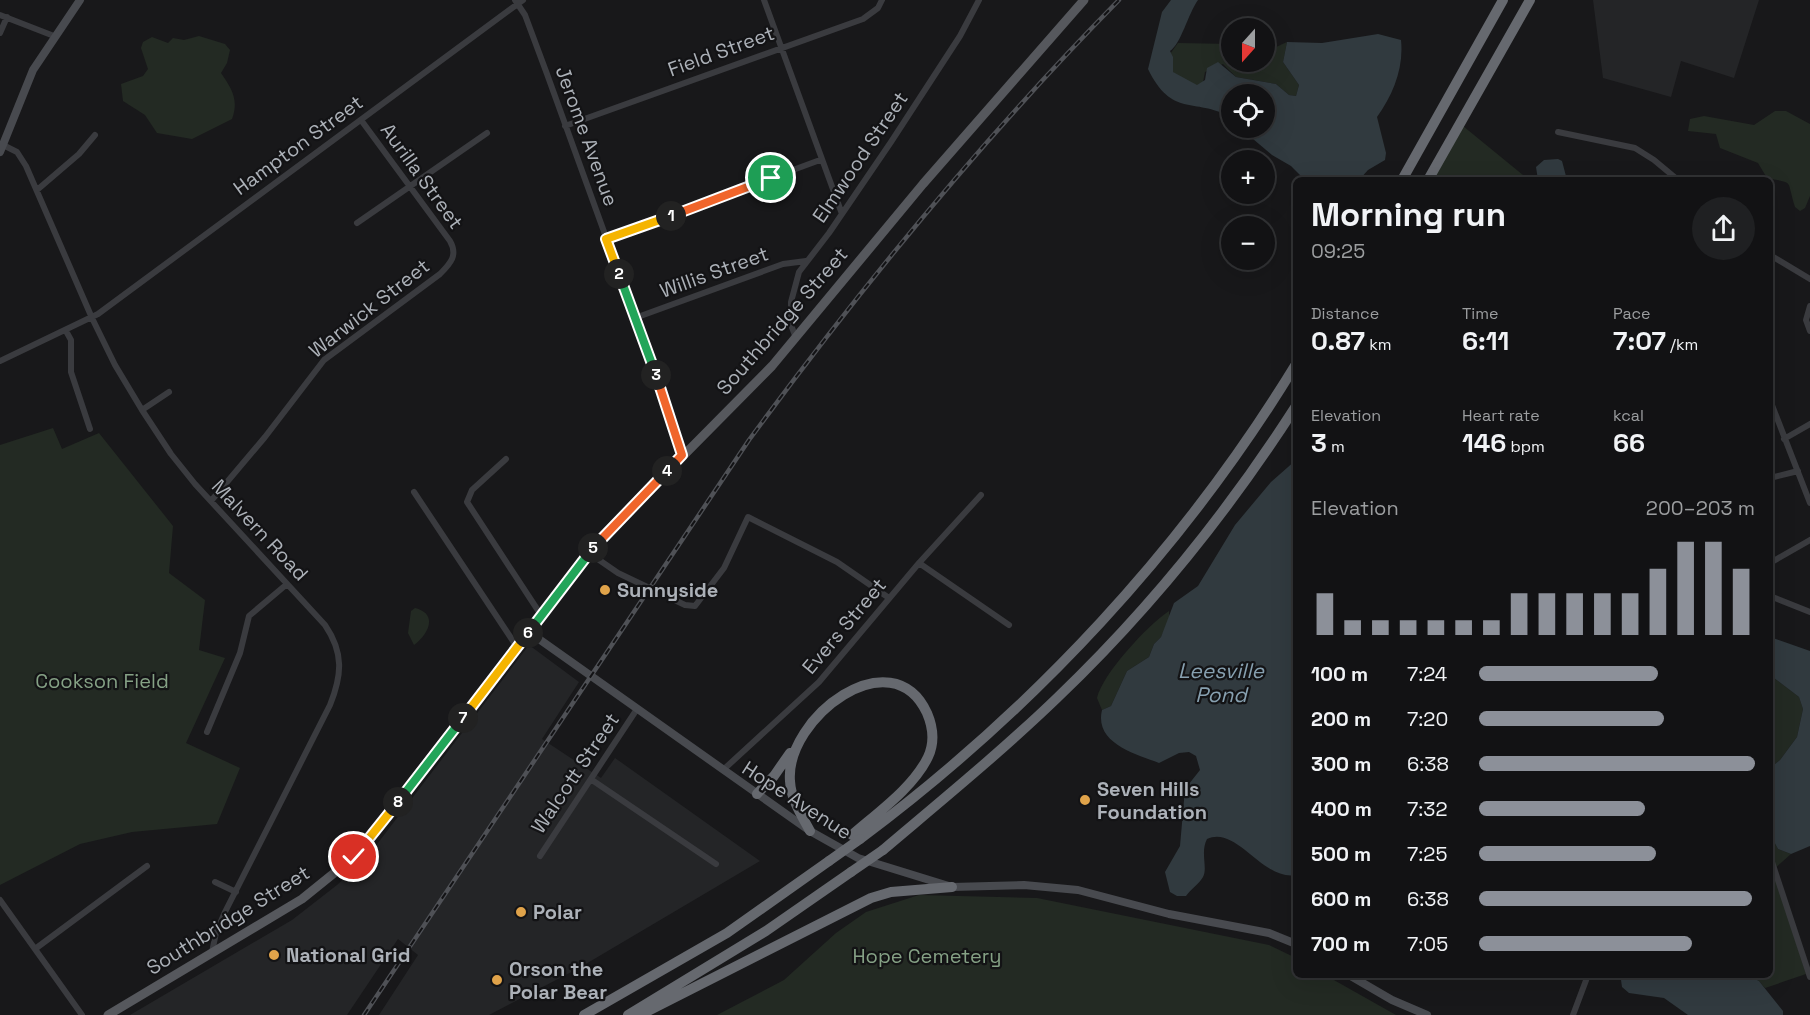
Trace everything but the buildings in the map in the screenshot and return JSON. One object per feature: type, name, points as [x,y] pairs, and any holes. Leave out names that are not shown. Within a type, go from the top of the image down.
[{"type":"highway","points":[[1404,177],[1503,0]]},
{"type":"highway","points":[[1430,177],[1530,0]]},
{"type":"highway","points":[[584,1015],[727,933],[816,869],[998,724],[1058,667],[1169,543],[1219,479],[1293,368]]},
{"type":"highway","points":[[628,1015],[766,931],[883,850],[1016,737],[1113,641],[1173,575],[1220,516],[1293,410]]},
{"type":"highway","points":[[757,794],[774,777],[815,716],[836,698],[868,685],[891,684],[902,688],[924,708],[933,736],[928,757],[908,783],[856,837]]},
{"type":"highway","points":[[800,738],[790,762],[790,784],[796,805],[810,831]]},
{"type":"highway","points":[[640,1015],[871,898],[891,892],[952,887]]},
{"type":"main road","points":[[1,148],[33,70],[80,0]]},
{"type":"main road","name":"Southbridge Street","points":[[108,1015],[302,899],[354,857],[589,553],[682,455],[772,366],[922,184],[1084,0]]},
{"type":"main road","name":"Hope Avenue","points":[[529,632],[810,831],[858,858],[952,887],[1024,885],[1078,890],[1169,914],[1260,931],[1293,943]]},
{"type":"main road","points":[[1354,978],[1392,1000],[1427,1015]]},
{"type":"street","points":[[764,0],[820,160],[842,214]]},
{"type":"street","name":"Field Street","points":[[566,126],[781,47],[863,20],[878,8],[882,0]]},
{"type":"street","name":"Elmwood Street","points":[[796,338],[791,325],[791,302],[794,284],[806,261],[842,214],[956,43],[979,0]]},
{"type":"street","name":"Hampton Street","points":[[0,361],[92,318],[518,1]]},
{"type":"street","name":"Jerome Avenue","points":[[518,1],[530,27],[672,417],[682,455]]},
{"type":"street","points":[[0,33],[3,16],[54,36]]},
{"type":"street","name":"Aurilla Street","points":[[361,120],[450,241],[454,253]]},
{"type":"street","points":[[1558,132],[1635,148],[1674,177]]},
{"type":"street","points":[[357,223],[411,188],[487,133]]},
{"type":"street","points":[[37,190],[79,154],[95,135]]},
{"type":"street","name":"Malvern Road","points":[[1,148],[16,152],[22,158],[115,365],[171,454],[288,584],[333,638],[339,653],[339,678],[330,705],[216,933],[212,952]]},
{"type":"street","points":[[606,239],[820,160]]},
{"type":"street","name":"Warwick Street","points":[[211,501],[259,446],[324,360],[440,274],[451,263],[454,253]]},
{"type":"street","points":[[1773,257],[1810,279]]},
{"type":"street","name":"Willis Street","points":[[635,318],[783,264],[806,261]]},
{"type":"street","points":[[1810,306],[1806,320],[1810,331]]},
{"type":"street","points":[[66,331],[70,340],[71,372],[90,429]]},
{"type":"street","points":[[142,410],[169,392]]},
{"type":"street","points":[[1773,408],[1810,503]]},
{"type":"street","points":[[1784,439],[1810,424]]},
{"type":"street","points":[[506,459],[472,490],[467,502],[541,615]]},
{"type":"street","points":[[1773,477],[1798,471]]},
{"type":"street","points":[[414,492],[517,648]]},
{"type":"street","name":"Evers Street","points":[[723,770],[813,688],[919,563],[981,495]]},
{"type":"street","points":[[589,553],[618,573],[685,605],[695,606],[724,568],[748,517],[837,562],[889,598]]},
{"type":"street","points":[[1773,561],[1810,540]]},
{"type":"street","points":[[919,563],[1010,625]]},
{"type":"street","points":[[207,732],[240,653],[249,616],[288,584]]},
{"type":"street","points":[[1773,597],[1810,612]]},
{"type":"street","name":"Walcott Street","points":[[540,856],[637,709]]},
{"type":"street","points":[[592,780],[716,864]]},
{"type":"street","points":[[1773,865],[1810,977]]},
{"type":"street","points":[[35,949],[147,866]]},
{"type":"street","points":[[215,882],[236,892]]},
{"type":"street","points":[[0,900],[82,1015]]},
{"type":"street","points":[[1573,1015],[1587,978]]},
{"type":"shaded area","points":[[1593,0],[1759,0],[1734,78],[1681,61],[1671,97],[1603,78]]},
{"type":"shaded area","points":[[529,645],[579,682],[542,739],[601,778],[615,758],[760,861],[579,968],[489,1015],[379,1015],[418,955],[398,939],[347,1015],[130,1015],[292,920],[337,885],[368,856]]},
{"type":"green space","points":[[199,36],[225,44],[230,50],[227,63],[221,73],[233,95],[235,106],[232,119],[192,139],[157,133],[145,115],[123,101],[121,84],[143,76],[148,69],[141,48],[143,42],[152,37],[168,43],[173,38],[184,40]]},
{"type":"green space","points":[[1287,42],[1283,62],[1299,85],[1296,96],[1289,95],[1276,84],[1236,77],[1231,72],[1275,72],[1276,47]]},
{"type":"green space","points":[[1178,43],[1221,44],[1221,65],[1205,72],[1202,87],[1180,82],[1165,61]]},
{"type":"green space","points":[[1775,111],[1786,111],[1810,124],[1810,196],[1805,208],[1800,211],[1795,207],[1790,187],[1786,182],[1766,177],[1758,163],[1720,148],[1716,134],[1688,131],[1690,119],[1704,116],[1754,125]]},
{"type":"green space","points":[[1463,126],[1525,177],[1435,177]]},
{"type":"green space","name":"Cookson Field","points":[[53,428],[62,449],[99,433],[173,526],[169,573],[205,600],[199,650],[225,658],[186,743],[240,768],[217,824],[132,832],[80,844],[0,885],[0,445]]},
{"type":"green space","points":[[415,608],[427,615],[429,625],[414,645],[408,633],[411,611]]},
{"type":"green space","points":[[1169,611],[1169,620],[1149,657],[1127,671],[1111,706],[1102,710],[1097,698],[1108,676],[1139,638]]},
{"type":"green space","points":[[1773,677],[1799,697],[1803,709],[1797,737],[1773,766]]},
{"type":"green space","points":[[1773,840],[1778,849],[1791,854],[1773,870]]},
{"type":"green space","points":[[1773,870],[1806,974],[1765,988],[1753,978],[1773,978]]},
{"type":"green space","name":"Hope Cemetery","points":[[919,895],[1037,898],[1269,945],[1293,957],[1293,978],[1330,978],[1396,1015],[717,1015],[784,980],[836,933],[866,912]]},
{"type":"water","points":[[1171,0],[1198,0],[1178,42],[1170,51],[1173,57],[1173,72],[1197,85],[1205,80],[1207,68],[1218,62],[1221,64],[1221,72],[1230,72],[1236,77],[1276,84],[1289,95],[1296,96],[1299,85],[1283,62],[1287,42],[1322,43],[1378,34],[1401,40],[1401,61],[1396,81],[1377,117],[1386,153],[1385,160],[1368,170],[1362,177],[1302,177],[1291,166],[1275,157],[1275,150],[1266,150],[1252,138],[1275,138],[1275,84],[1221,84],[1221,112],[1175,100],[1157,84],[1148,69],[1162,12]]},
{"type":"water","points":[[1544,160],[1562,161],[1566,177],[1538,177],[1536,167]]},
{"type":"water","name":"Leesville Pond","points":[[1293,463],[1293,875],[1284,875],[1272,870],[1239,846],[1218,837],[1207,839],[1205,844],[1205,869],[1201,880],[1186,896],[1177,896],[1170,892],[1165,872],[1180,846],[1185,789],[1200,770],[1196,756],[1189,752],[1179,753],[1159,763],[1128,751],[1118,746],[1104,731],[1101,721],[1102,710],[1111,706],[1127,671],[1149,657],[1154,644],[1161,637],[1174,603],[1198,586],[1235,525],[1271,482]]},
{"type":"water","points":[[1773,638],[1810,651],[1810,846],[1791,854],[1778,849],[1773,840],[1773,766],[1797,737],[1803,709],[1799,697],[1773,677]]},
{"type":"water","points":[[1623,978],[1753,978],[1759,981],[1783,1011],[1783,1015],[1688,1015],[1664,998],[1629,993],[1622,987]]},
{"type":"railway","points":[[364,1015],[749,440],[792,382],[880,269],[972,159],[1119,0]]},
{"type":"place","name":"Sunnyside","points":[[605,590]]},
{"type":"place","name":"Seven Hills Foundation","points":[[1085,800]]},
{"type":"place","name":"Polar","points":[[521,912]]},
{"type":"place","name":"National Grid","points":[[274,955]]},
{"type":"place","name":"Orson the Polar Bear","points":[[497,980]]},
{"type":"route","points":[[354,857],[596,544],[682,455],[672,417],[606,239],[771,178]]}]
